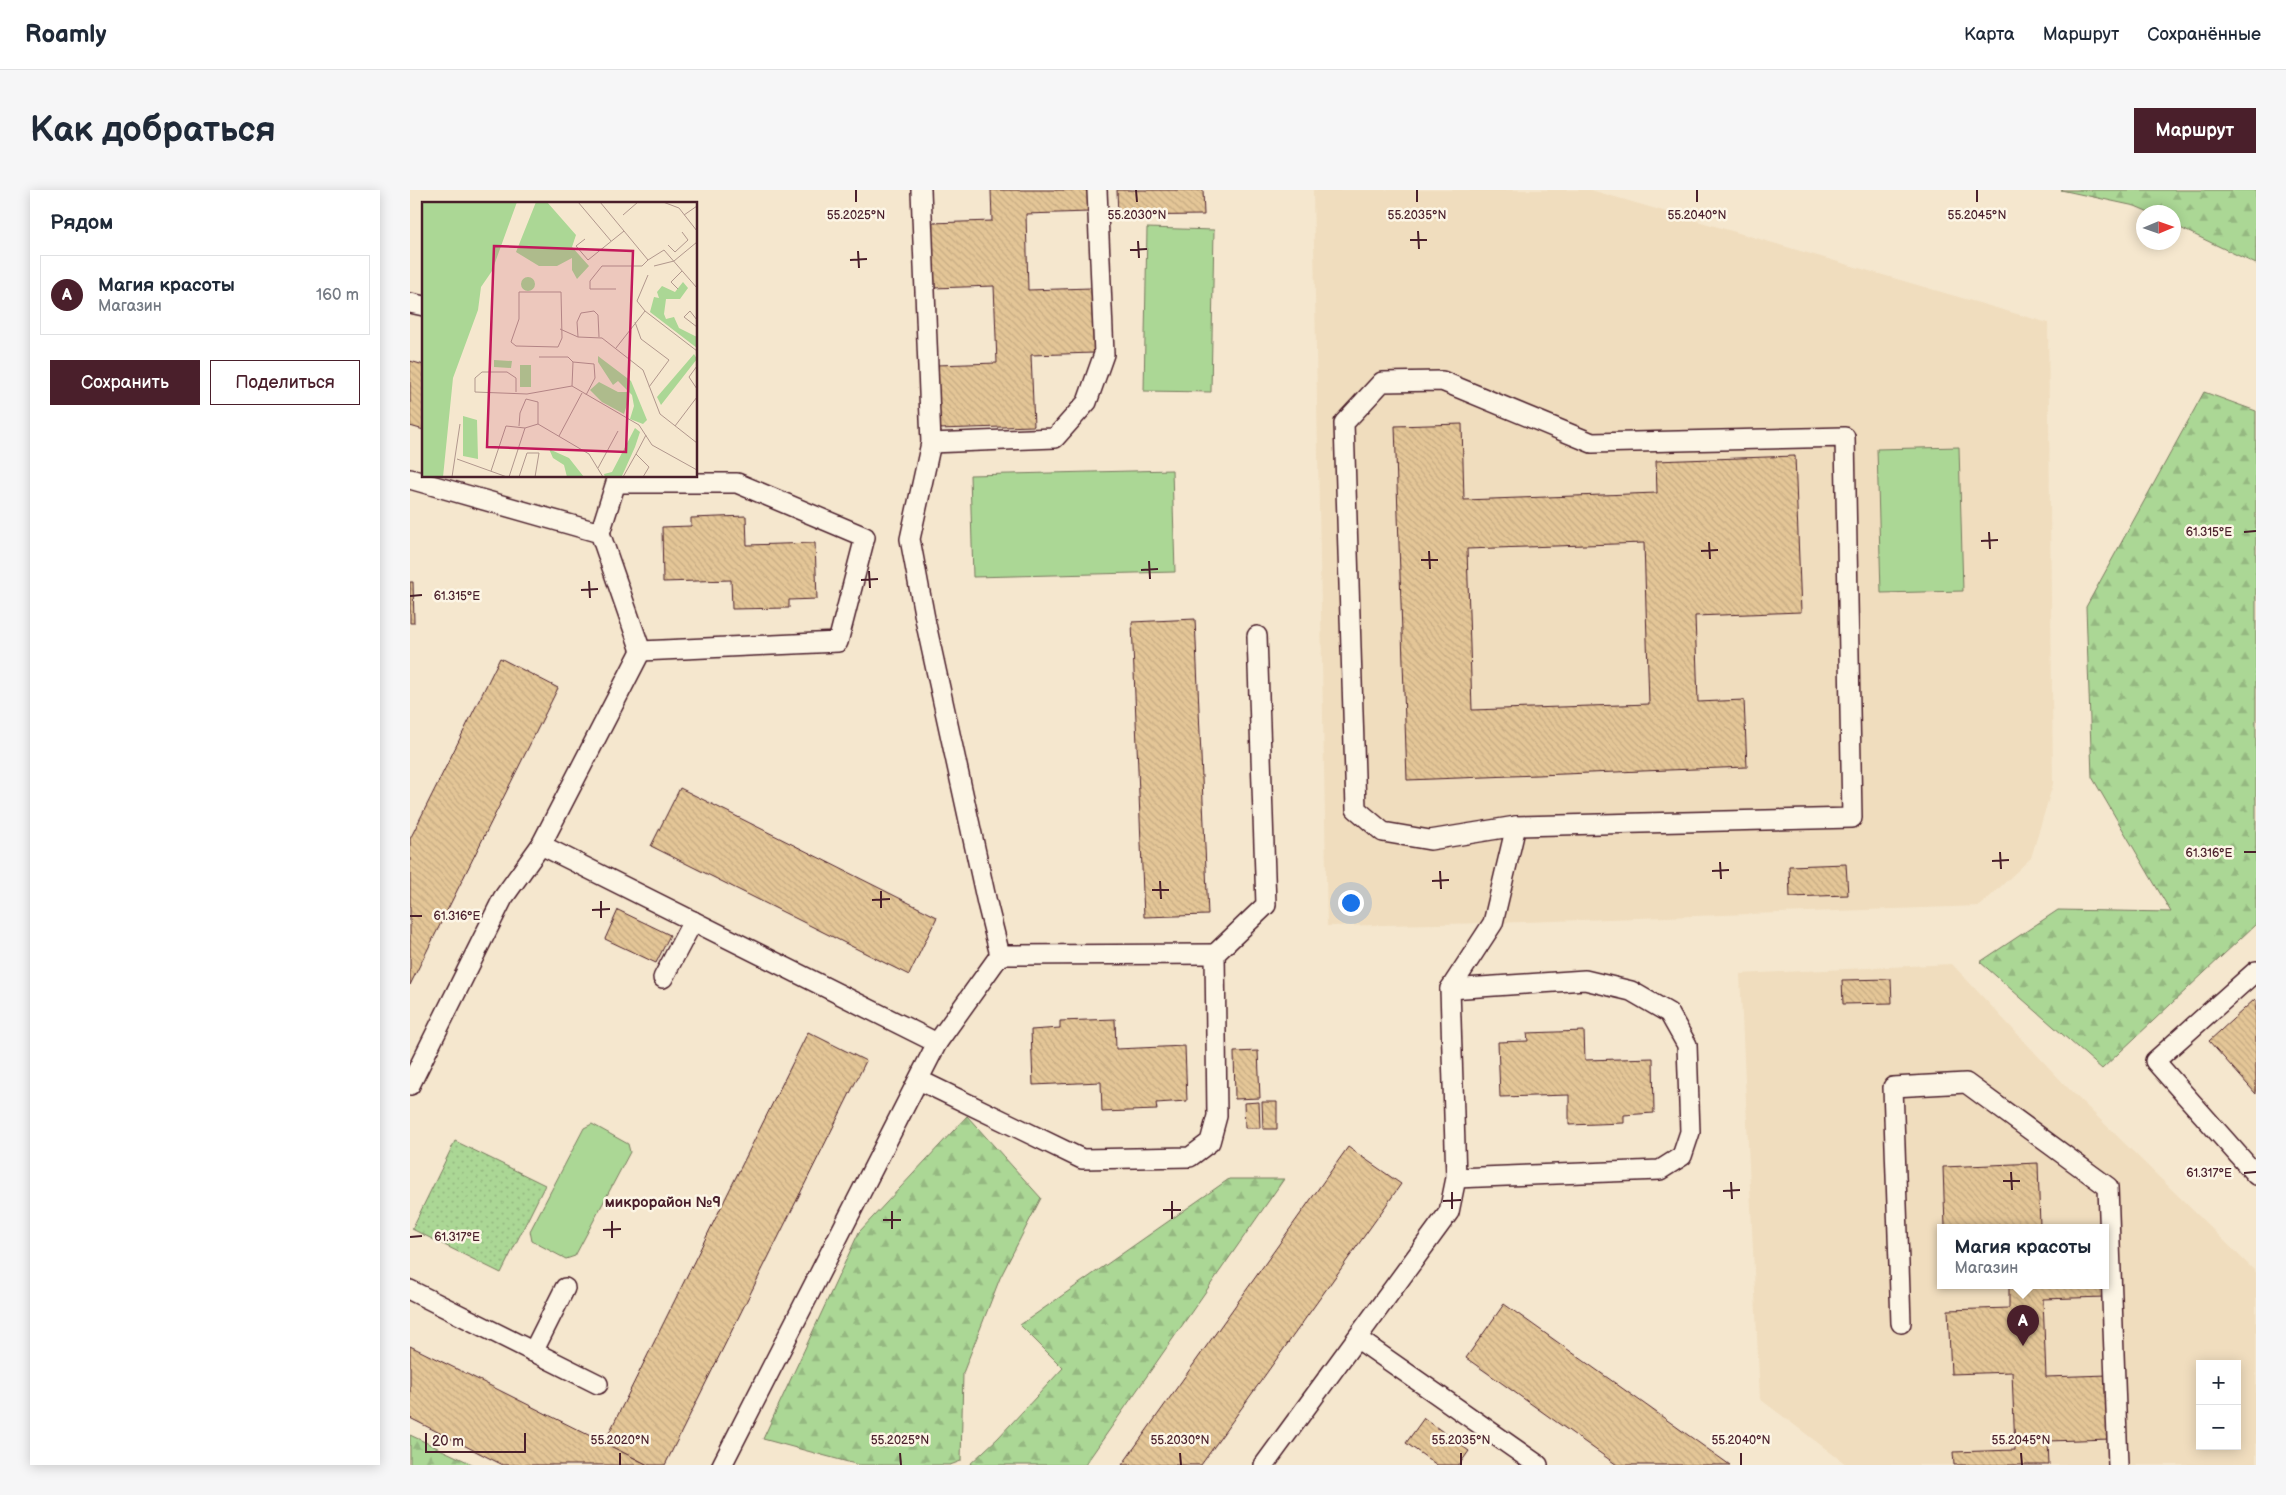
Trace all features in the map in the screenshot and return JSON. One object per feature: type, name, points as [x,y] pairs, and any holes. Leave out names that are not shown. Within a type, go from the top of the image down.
[{"type":"lane","points":[[722,1465],[937,1043],[1000,955],[926,624],[910,539],[931,443],[921,190]]},
{"type":"lane","points":[[931,443],[1055,438],[1087,402],[1104,354],[1097,190]]},
{"type":"lane","points":[[1442,381],[1592,443],[1845,436],[1852,818],[1516,826],[1430,840],[1384,832],[1356,809],[1344,423],[1382,382],[1442,381]]},
{"type":"lane","points":[[410,478],[600,533]]},
{"type":"lane","points":[[410,1085],[503,898],[542,845],[641,651],[600,533],[618,479],[737,483],[865,537],[838,642],[641,651]]},
{"type":"lane","points":[[1000,955],[1214,954],[1266,905],[1257,636]]},
{"type":"lane","points":[[1264,1465],[1358,1339],[1449,1212],[1456,1178],[1450,989],[1493,923],[1516,826]]},
{"type":"lane","points":[[542,845],[937,1043]]},
{"type":"lane","points":[[663,978],[693,921]]},
{"type":"lane","points":[[919,1080],[1082,1159],[1190,1157],[1210,1142],[1217,1116],[1214,954]]},
{"type":"lane","points":[[2256,971],[2156,1061],[2256,1175]]},
{"type":"lane","points":[[1450,989],[1585,980],[1631,991],[1669,1013],[1687,1045],[1690,1132],[1682,1156],[1660,1170],[1456,1178]]},
{"type":"lane","points":[[1900,1322],[1894,1086],[1966,1083],[2108,1187],[2118,1465]]},
{"type":"lane","points":[[533,1352],[565,1288]]},
{"type":"lane","points":[[410,1290],[598,1384]]},
{"type":"lane","points":[[1358,1339],[1538,1465]]},
{"type":"shaded area","points":[[1313,190],[1591,190],[2048,323],[2053,784],[2031,858],[1980,906],[1493,923],[1327,926]]},
{"type":"shaded area","points":[[1952,964],[2067,1087],[2256,1272],[2256,1465],[1847,1465],[1760,1399],[1740,974]]},
{"type":"green space","points":[[2061,190],[2256,190],[2256,264],[2181,228],[2181,205],[2135,206]]},
{"type":"green space","points":[[1147,228],[1214,230],[1211,392],[1144,391]]},
{"type":"green space","points":[[2204,392],[2256,411],[2256,924],[2102,1069],[1980,962],[2058,910],[2171,912],[2092,777],[2086,607]]},
{"type":"green space","points":[[1959,447],[1963,591],[1881,593],[1877,449]]},
{"type":"green space","points":[[1172,470],[1175,572],[973,577],[970,475]]},
{"type":"green space","points":[[967,1116],[1041,1198],[1000,1278],[963,1373],[961,1461],[950,1465],[859,1465],[763,1439],[859,1232]]},
{"type":"green space","points":[[592,1124],[628,1144],[630,1152],[575,1256],[566,1259],[532,1241],[530,1231],[584,1128]]},
{"type":"green space","points":[[455,1141],[545,1185],[501,1273],[412,1229]]},
{"type":"green space","points":[[1229,1179],[1284,1179],[1085,1465],[969,1465],[998,1438],[1063,1368],[1020,1325]]},
{"type":"green space","points":[[410,1435],[474,1465],[410,1465]]},
{"type":"building","points":[[991,190],[1088,190],[1089,212],[1026,214],[1028,290],[1091,288],[1094,353],[1031,355],[1034,426],[938,429],[936,365],[997,363],[994,286],[933,288],[931,223],[992,221]]},
{"type":"building","points":[[1117,190],[1203,190],[1204,215],[1118,216]]},
{"type":"building","points":[[410,361],[422,364],[422,429],[410,426]]},
{"type":"building","points":[[1462,424],[1464,500],[1657,493],[1656,461],[1795,456],[1801,612],[1695,616],[1698,702],[1744,700],[1747,767],[1407,780],[1395,426]],"holes":[[[1644,543],[1649,704],[1472,710],[1467,549]]]},
{"type":"building","points":[[746,516],[747,545],[815,543],[817,599],[789,600],[789,608],[732,609],[731,580],[663,582],[662,527],[691,526],[691,518]]},
{"type":"building","points":[[410,582],[413,582],[414,623],[410,623]]},
{"type":"building","points":[[1195,619],[1208,915],[1144,917],[1132,622]]},
{"type":"building","points":[[500,658],[558,688],[410,985],[410,839]]},
{"type":"building","points":[[680,788],[937,917],[909,975],[651,846]]},
{"type":"building","points":[[1846,864],[1848,895],[1790,897],[1789,866]]},
{"type":"building","points":[[618,910],[670,935],[656,963],[605,939]]},
{"type":"building","points":[[1891,979],[1892,1003],[1843,1004],[1842,980]]},
{"type":"building","points":[[2256,1000],[2256,1094],[2209,1041]]},
{"type":"building","points":[[1115,1019],[1116,1049],[1185,1046],[1187,1101],[1156,1103],[1157,1110],[1102,1112],[1101,1082],[1033,1085],[1031,1030],[1060,1028],[1060,1021]]},
{"type":"building","points":[[1584,1031],[1585,1060],[1653,1058],[1654,1113],[1624,1115],[1624,1123],[1569,1125],[1569,1095],[1500,1097],[1498,1042],[1528,1041],[1527,1033]]},
{"type":"building","points":[[808,1032],[866,1061],[665,1465],[648,1465],[604,1443]]},
{"type":"building","points":[[1258,1051],[1260,1098],[1235,1099],[1234,1052]]},
{"type":"building","points":[[1259,1102],[1260,1128],[1245,1128],[1244,1103]]},
{"type":"building","points":[[1262,1102],[1277,1102],[1277,1129],[1263,1129]]},
{"type":"building","points":[[1348,1147],[1401,1184],[1380,1214],[1201,1465],[1122,1465]]},
{"type":"building","points":[[2038,1163],[2040,1224],[1945,1224],[1943,1167]]},
{"type":"building","points":[[2009,1289],[2104,1289],[2104,1297],[2043,1299],[2046,1377],[2108,1375],[2110,1439],[2048,1441],[2049,1465],[1954,1465],[1953,1452],[2015,1450],[2012,1372],[1951,1374],[1948,1310],[2009,1308]]},
{"type":"building","points":[[1504,1304],[1730,1465],[1617,1465],[1466,1358]]},
{"type":"building","points":[[410,1346],[648,1465],[503,1465],[410,1418]]},
{"type":"building","points":[[1424,1418],[1469,1451],[1459,1465],[1437,1465],[1406,1443]]},
{"type":"place","name":"Магия красоты","points":[[2023,1346]]},
{"type":"district","name":"микрорайон №9","points":[[663,1202]]}]
